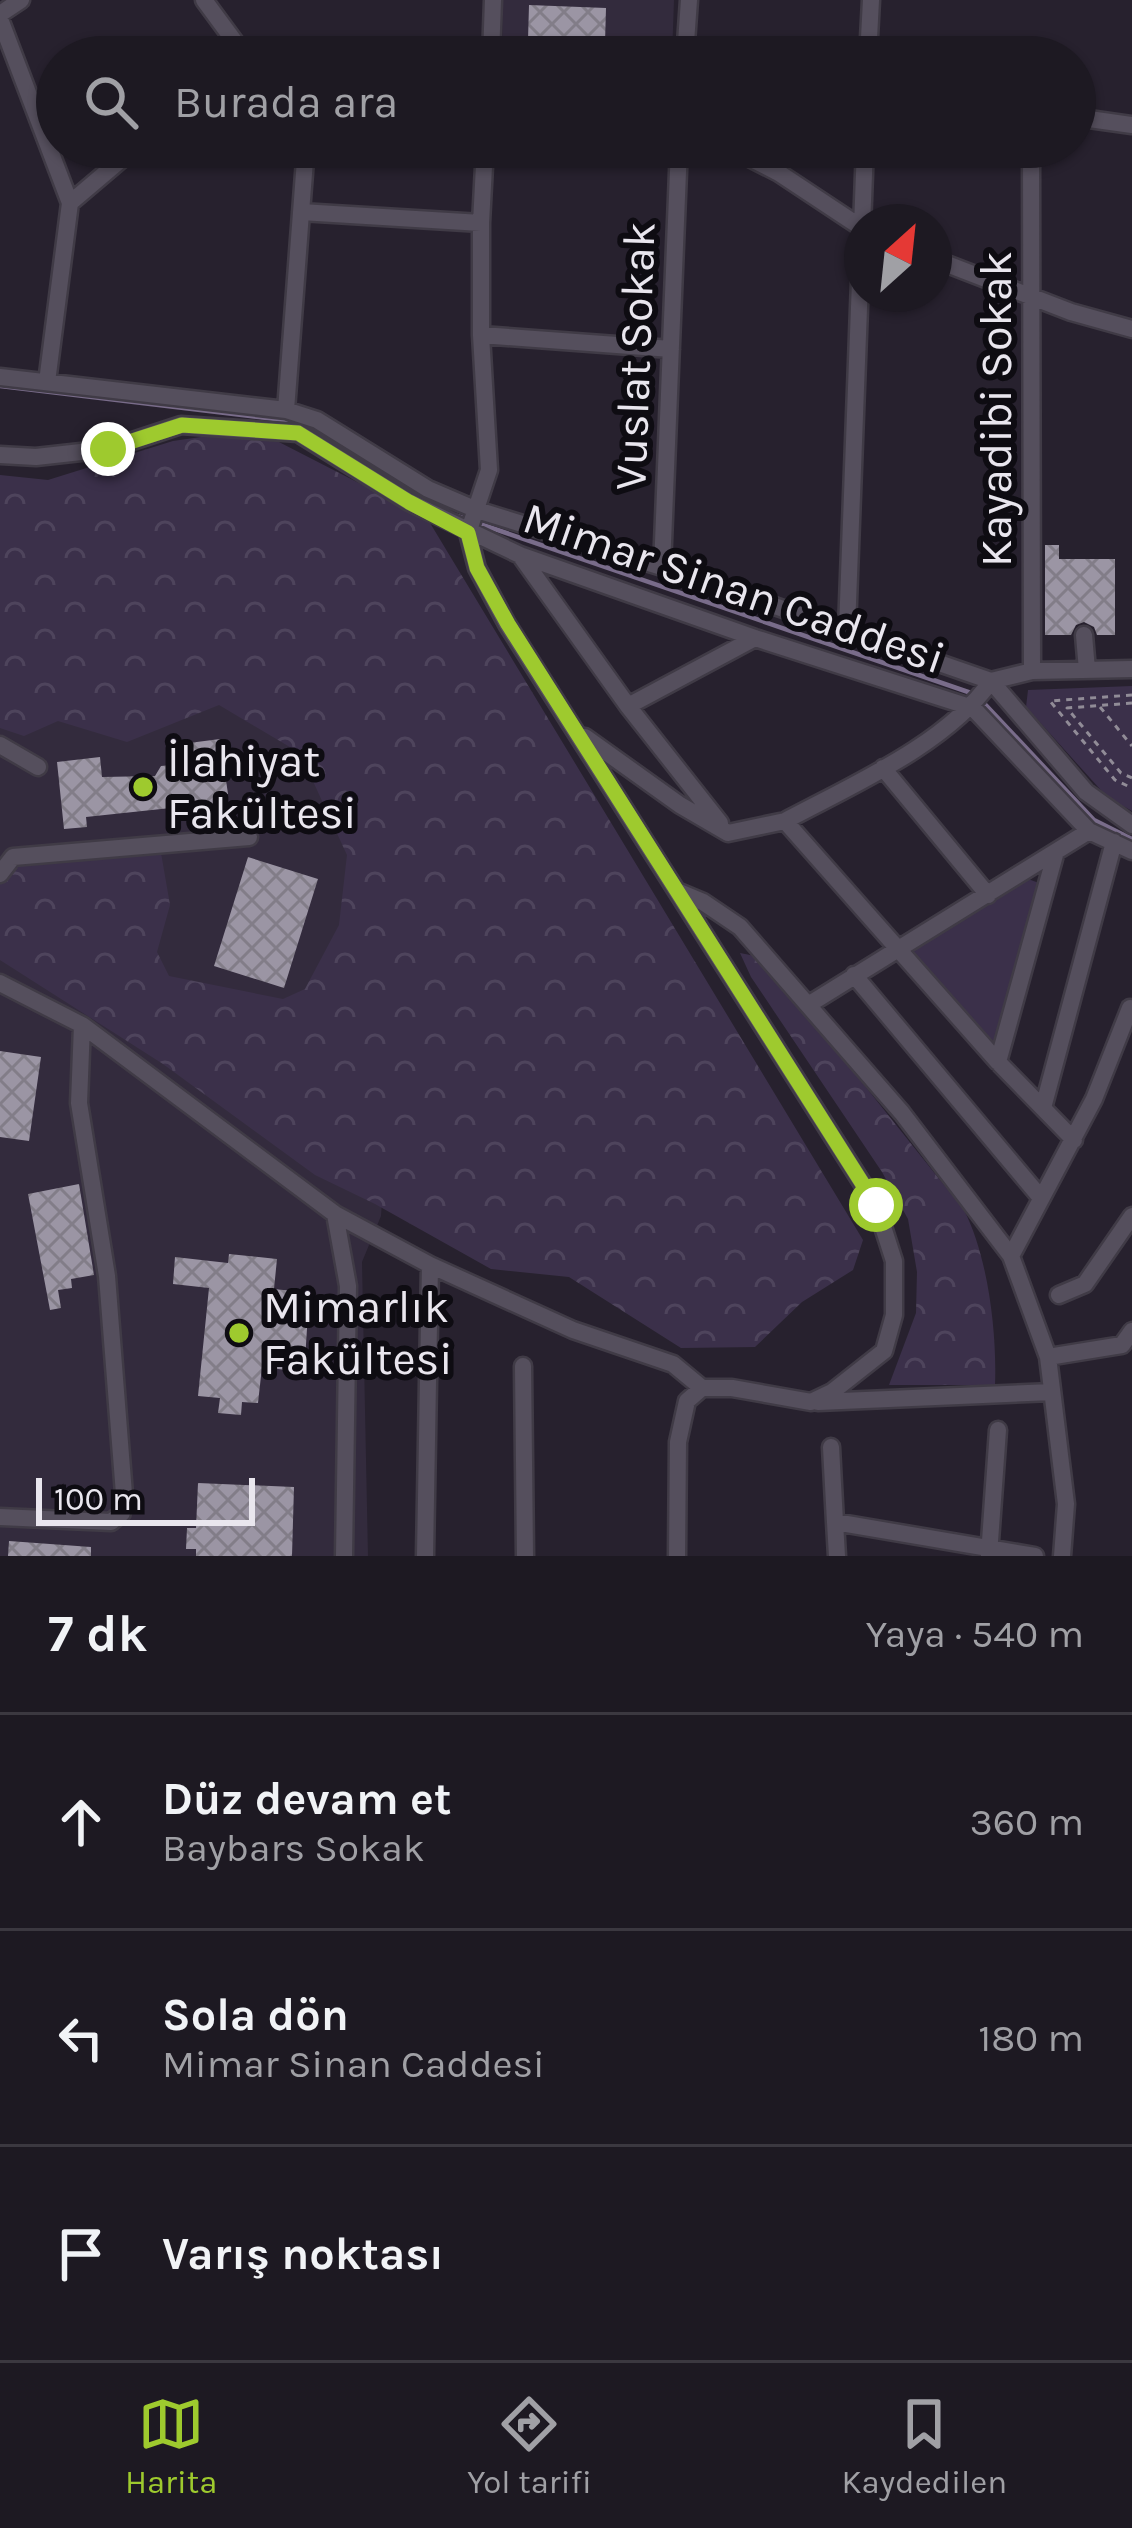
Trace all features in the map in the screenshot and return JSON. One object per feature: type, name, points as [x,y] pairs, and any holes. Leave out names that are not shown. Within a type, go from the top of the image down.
[{"type":"street","points":[[21,0],[0,16],[36,112]]},
{"type":"street","points":[[204,0],[231,36]]},
{"type":"street","points":[[491,36],[493,0]]},
{"type":"street","points":[[686,36],[689,0]]},
{"type":"street","points":[[869,36],[871,0]]},
{"type":"street","points":[[1096,120],[1132,125]]},
{"type":"street","points":[[47,382],[70,203],[57,168]]},
{"type":"street","points":[[70,203],[111,168]]},
{"type":"street","points":[[286,410],[304,168]]},
{"type":"street","points":[[484,168],[481,335],[489,470],[468,533],[477,568],[876,1205],[894,1261],[894,1315],[884,1351],[832,1392],[811,1402]]},
{"type":"street","name":"Vuslat Sokak","points":[[662,567],[679,168]]},
{"type":"street","points":[[768,168],[844,216]]},
{"type":"street","points":[[863,204],[864,168]]},
{"type":"street","name":"Kayadibi Sokak","points":[[1031,168],[1032,671]]},
{"type":"street","points":[[301,212],[481,223]]},
{"type":"street","points":[[952,266],[1032,298],[1132,328]]},
{"type":"street","points":[[847,629],[859,312]]},
{"type":"street","points":[[481,335],[671,349]]},
{"type":"street","name":"Mimar Sinan Caddesi","points":[[0,377],[286,410],[317,420],[428,489],[477,510],[662,567],[991,681],[1086,792],[1132,825]]},
{"type":"street","name":"Mimar Sinan Caddesi","points":[[0,454],[36,457],[108,449],[182,425],[298,433],[468,533],[755,638],[973,708],[1090,832],[1132,851]]},
{"type":"street","points":[[520,554],[628,706],[728,833]]},
{"type":"street","points":[[1083,670],[1084,635]]},
{"type":"street","points":[[628,706],[755,638]]},
{"type":"street","points":[[574,729],[680,805],[728,833],[785,821],[883,769],[973,708],[991,681],[1032,671],[1132,669]]},
{"type":"street","points":[[0,745],[38,766]]},
{"type":"street","points":[[883,769],[988,895]]},
{"type":"street","points":[[785,821],[998,1062],[1074,1140]]},
{"type":"street","points":[[808,1005],[1090,832]]},
{"type":"street","points":[[0,874],[13,857],[249,838]]},
{"type":"street","points":[[1043,1108],[1114,842]]},
{"type":"street","points":[[998,1062],[1055,855]]},
{"type":"street","points":[[677,891],[740,926],[902,1113],[1011,1256],[1048,1358],[1066,1504],[1062,1556]]},
{"type":"street","points":[[854,975],[1041,1198]]},
{"type":"street","points":[[0,983],[82,1025],[335,1214],[373,1236],[573,1330],[673,1364],[702,1388],[732,1388],[811,1402],[1052,1392]]},
{"type":"street","points":[[1011,1256],[1074,1140],[1131,1007]]},
{"type":"street","points":[[0,1517],[111,1522],[122,1513],[107,1276],[79,1103],[82,1025]]},
{"type":"street","points":[[335,1214],[348,1286],[344,1556]]},
{"type":"street","points":[[1059,1295],[1085,1284],[1132,1216]]},
{"type":"street","points":[[425,1556],[430,1265]]},
{"type":"street","points":[[1048,1358],[1122,1345],[1132,1331]]},
{"type":"street","points":[[523,1366],[525,1556]]},
{"type":"street","points":[[677,1556],[678,1442],[687,1401],[702,1388]]},
{"type":"street","points":[[990,1552],[998,1430]]},
{"type":"street","points":[[831,1448],[837,1556]]},
{"type":"street","points":[[836,1522],[990,1552],[1035,1556]]},
{"type":"path","points":[[1083,670],[1083,707]]},
{"type":"path","points":[[1132,694],[1050,701],[1115,780],[1132,788]]},
{"type":"path","points":[[1132,703],[1067,708],[1121,772],[1132,778]]},
{"type":"path","points":[[1099,705],[1132,746]]},
{"type":"shaded area","points":[[503,0],[674,0],[673,36],[502,36]]},
{"type":"shaded area","points":[[0,658],[416,715],[381,1216],[362,1262],[368,1556],[0,1556]]},
{"type":"green space","points":[[222,434],[275,440],[427,518],[863,1240],[853,1270],[802,1302],[755,1347],[681,1348],[569,1277],[491,1269],[315,1175],[163,1064],[0,960],[0,864],[161,853],[170,905],[157,952],[169,976],[283,999],[305,989],[339,925],[347,855],[300,753],[219,705],[127,742],[58,721],[24,736],[0,728],[0,475],[48,480],[173,441]]},
{"type":"green space","points":[[1132,686],[1132,811],[1108,798],[1026,707],[1028,690]]},
{"type":"green space","points":[[1028,879],[1039,883],[994,1043],[912,951]]},
{"type":"green space","points":[[740,953],[755,956],[964,1210],[989,1295],[995,1385],[889,1385],[916,1313],[917,1272],[908,1219]]},
{"type":"building","points":[[529,5],[606,8],[605,36],[528,36]]},
{"type":"building","points":[[1045,545],[1059,545],[1059,559],[1115,559],[1115,635],[1097,635],[1084,622],[1071,635],[1045,635]]},
{"type":"building","name":"İlahiyat Fakültesi","points":[[220,739],[228,794],[222,794],[226,826],[201,828],[199,805],[86,817],[87,827],[64,829],[57,762],[100,757],[102,777],[155,776],[161,766],[191,763],[189,743]]},
{"type":"building","points":[[248,857],[318,879],[284,988],[214,966]]},
{"type":"building","points":[[0,1051],[41,1057],[29,1141],[0,1137]]},
{"type":"building","points":[[79,1184],[94,1275],[71,1279],[72,1288],[58,1290],[61,1308],[50,1310],[28,1194]]},
{"type":"building","points":[[229,1254],[277,1259],[274,1289],[302,1292],[300,1312],[308,1313],[305,1360],[297,1359],[295,1371],[262,1367],[258,1403],[242,1402],[241,1415],[218,1413],[220,1398],[198,1396],[209,1288],[173,1284],[175,1257],[228,1263]]},
{"type":"building","points":[[198,1483],[294,1487],[292,1556],[196,1556],[196,1549],[186,1549],[187,1528],[196,1528]]},
{"type":"building","points":[[9,1541],[91,1547],[91,1556],[8,1556]]},
{"type":"waterway","points":[[0,386],[292,421],[324,433],[404,489]]},
{"type":"waterway","points":[[457,516],[974,694]]},
{"type":"waterway","points":[[982,701],[1094,820],[1132,839]]},
{"type":"place","name":"İlahiyat Fakültesi","points":[[143,787]]},
{"type":"place","name":"Mimarlık Fakültesi","points":[[239,1333]]},
{"type":"route","points":[[108,449],[182,425],[298,433],[468,533],[477,568],[508,624],[876,1205]]}]
